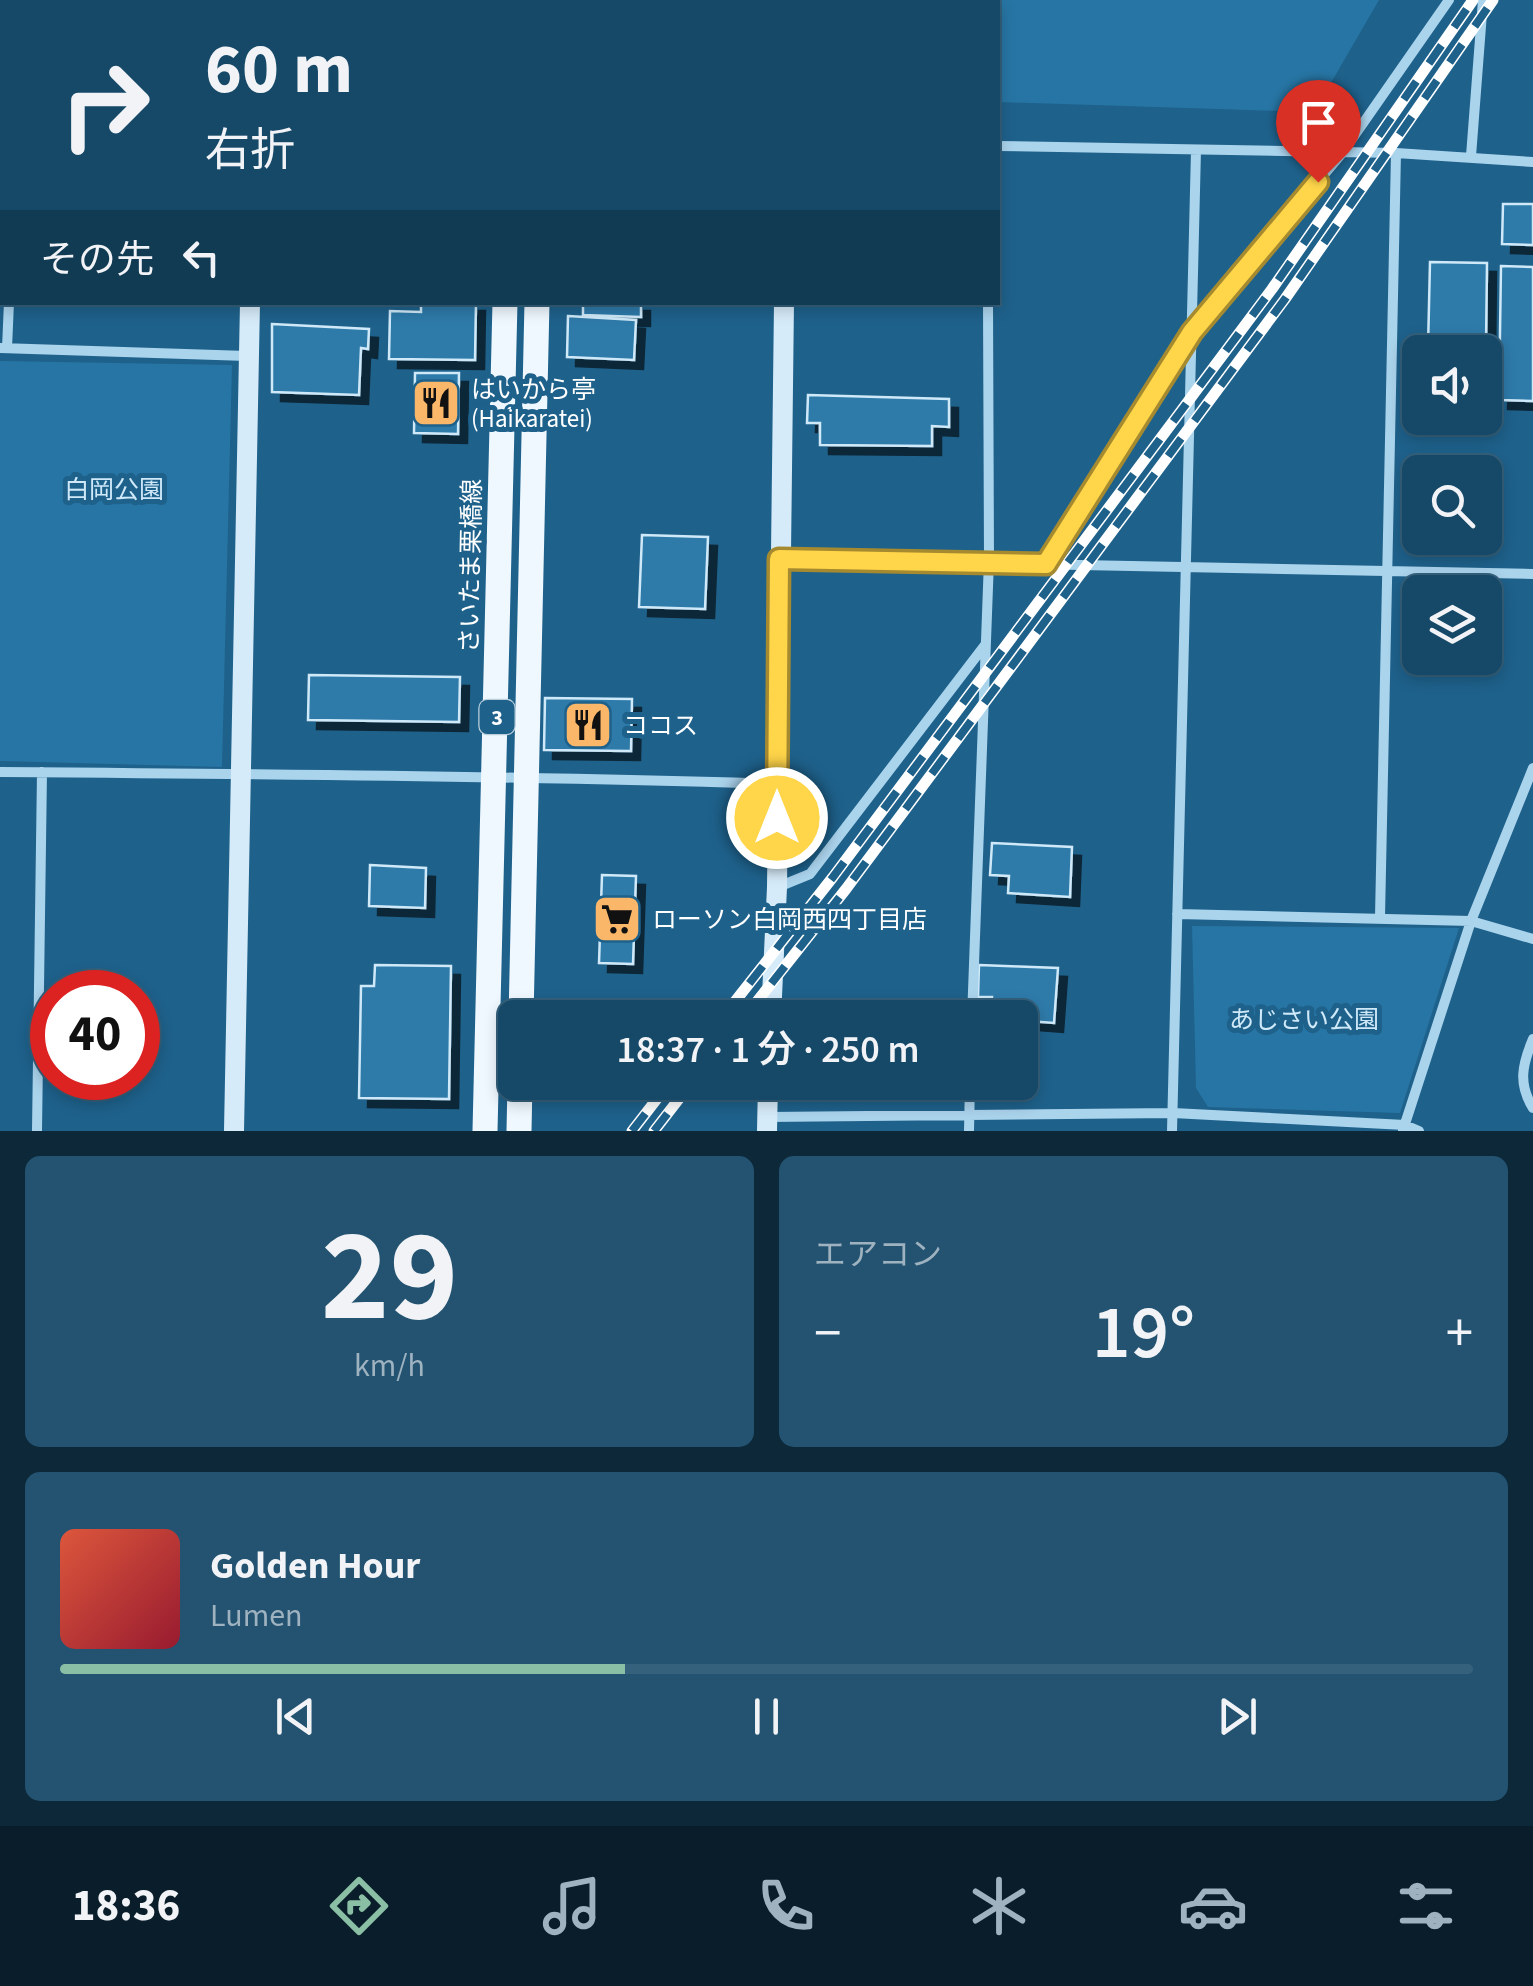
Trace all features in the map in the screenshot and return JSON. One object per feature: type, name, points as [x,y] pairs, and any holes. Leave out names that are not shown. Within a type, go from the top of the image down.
[{"type":"main road","name":"さいたま栗橋線","points":[[485,1131],[505,305]]},
{"type":"main road","name":"3","points":[[522,1000],[536,305]]},
{"type":"main road","points":[[519,1131],[520,1100]]},
{"type":"street","points":[[1046,564],[1192,332],[1343,152],[1449,0]]},
{"type":"street","points":[[1472,156],[1484,0]]},
{"type":"street","points":[[1000,146],[1343,152],[1533,162]]},
{"type":"street","points":[[1172,1131],[1196,150]]},
{"type":"street","points":[[1380,917],[1396,154]]},
{"type":"street","points":[[9,305],[4,348],[247,356]]},
{"type":"street","points":[[234,1131],[244,777],[250,305]]},
{"type":"street","points":[[772,1000],[777,887],[784,305]]},
{"type":"street","points":[[973,1000],[989,560],[988,305]]},
{"type":"street","points":[[779,559],[989,560],[1533,574]]},
{"type":"street","points":[[777,887],[810,874],[985,644]]},
{"type":"street","points":[[1404,1128],[1470,921],[1533,768]]},
{"type":"street","points":[[0,772],[244,777],[496,775],[777,784]]},
{"type":"street","points":[[37,1131],[42,772]]},
{"type":"street","points":[[1177,914],[1470,921],[1533,939]]},
{"type":"street","points":[[1533,1038],[1524,1058],[1521,1089],[1533,1108]]},
{"type":"street","points":[[968,1131],[969,1100]]},
{"type":"street","points":[[767,1124],[969,1115],[1173,1113],[1419,1131]]},
{"type":"green space","points":[[1000,0],[1379,0],[1314,112],[1000,102]]},
{"type":"green space","name":"白岡公園","points":[[0,361],[232,365],[222,767],[0,761]]},
{"type":"green space","name":"あじさい公園","points":[[1192,926],[1459,928],[1400,1113],[1208,1107],[1196,1088]]},
{"type":"building","points":[[1503,204],[1533,204],[1533,245],[1502,244]]},
{"type":"building","points":[[1430,262],[1487,263],[1486,335],[1428,335]]},
{"type":"building","points":[[1501,266],[1533,267],[1533,401],[1502,400]]},
{"type":"building","points":[[421,305],[476,305],[475,360],[389,359],[390,311],[421,312]]},
{"type":"building","points":[[583,305],[641,305],[641,317],[583,315]]},
{"type":"building","points":[[568,316],[636,320],[634,360],[567,357]]},
{"type":"building","points":[[272,324],[369,329],[368,349],[361,348],[359,395],[272,392]]},
{"type":"building","name":"はいから亭 (Haikaratei)","points":[[415,373],[459,373],[458,434],[414,433]]},
{"type":"building","points":[[808,395],[949,399],[949,427],[932,426],[932,446],[820,445],[820,423],[807,423]]},
{"type":"building","points":[[642,535],[708,537],[705,609],[639,607]]},
{"type":"building","points":[[309,675],[460,677],[459,722],[308,720]]},
{"type":"building","name":"ココス","points":[[545,698],[632,699],[631,751],[544,750]]},
{"type":"building","points":[[992,843],[1072,847],[1070,897],[1008,893],[1009,876],[990,875]]},
{"type":"building","points":[[370,865],[426,868],[425,908],[369,906]]},
{"type":"building","name":"ローソン白岡西四丁目店","points":[[602,875],[636,876],[633,964],[599,963]]},
{"type":"building","points":[[375,965],[451,966],[449,1099],[359,1098],[361,986],[374,986]]},
{"type":"building","points":[[979,965],[1058,968],[1054,1023],[1038,1022],[1038,1000],[978,997]]},
{"type":"railway","points":[[736,1000],[833,877],[1272,289],[1473,0]]},
{"type":"railway","points":[[758,1000],[846,889],[1285,299],[1493,0]]},
{"type":"railway","points":[[632,1131],[656,1100]]},
{"type":"railway","points":[[654,1131],[678,1100]]},
{"type":"place","name":"はいから亭 (Haikaratei)","points":[[436,403]]},
{"type":"place","name":"ココス","points":[[588,725]]},
{"type":"place","name":"ローソン白岡西四丁目店","points":[[617,919]]},
{"type":"route","points":[[777,818],[779,559],[1046,564],[1192,332],[1318,182]]}]
